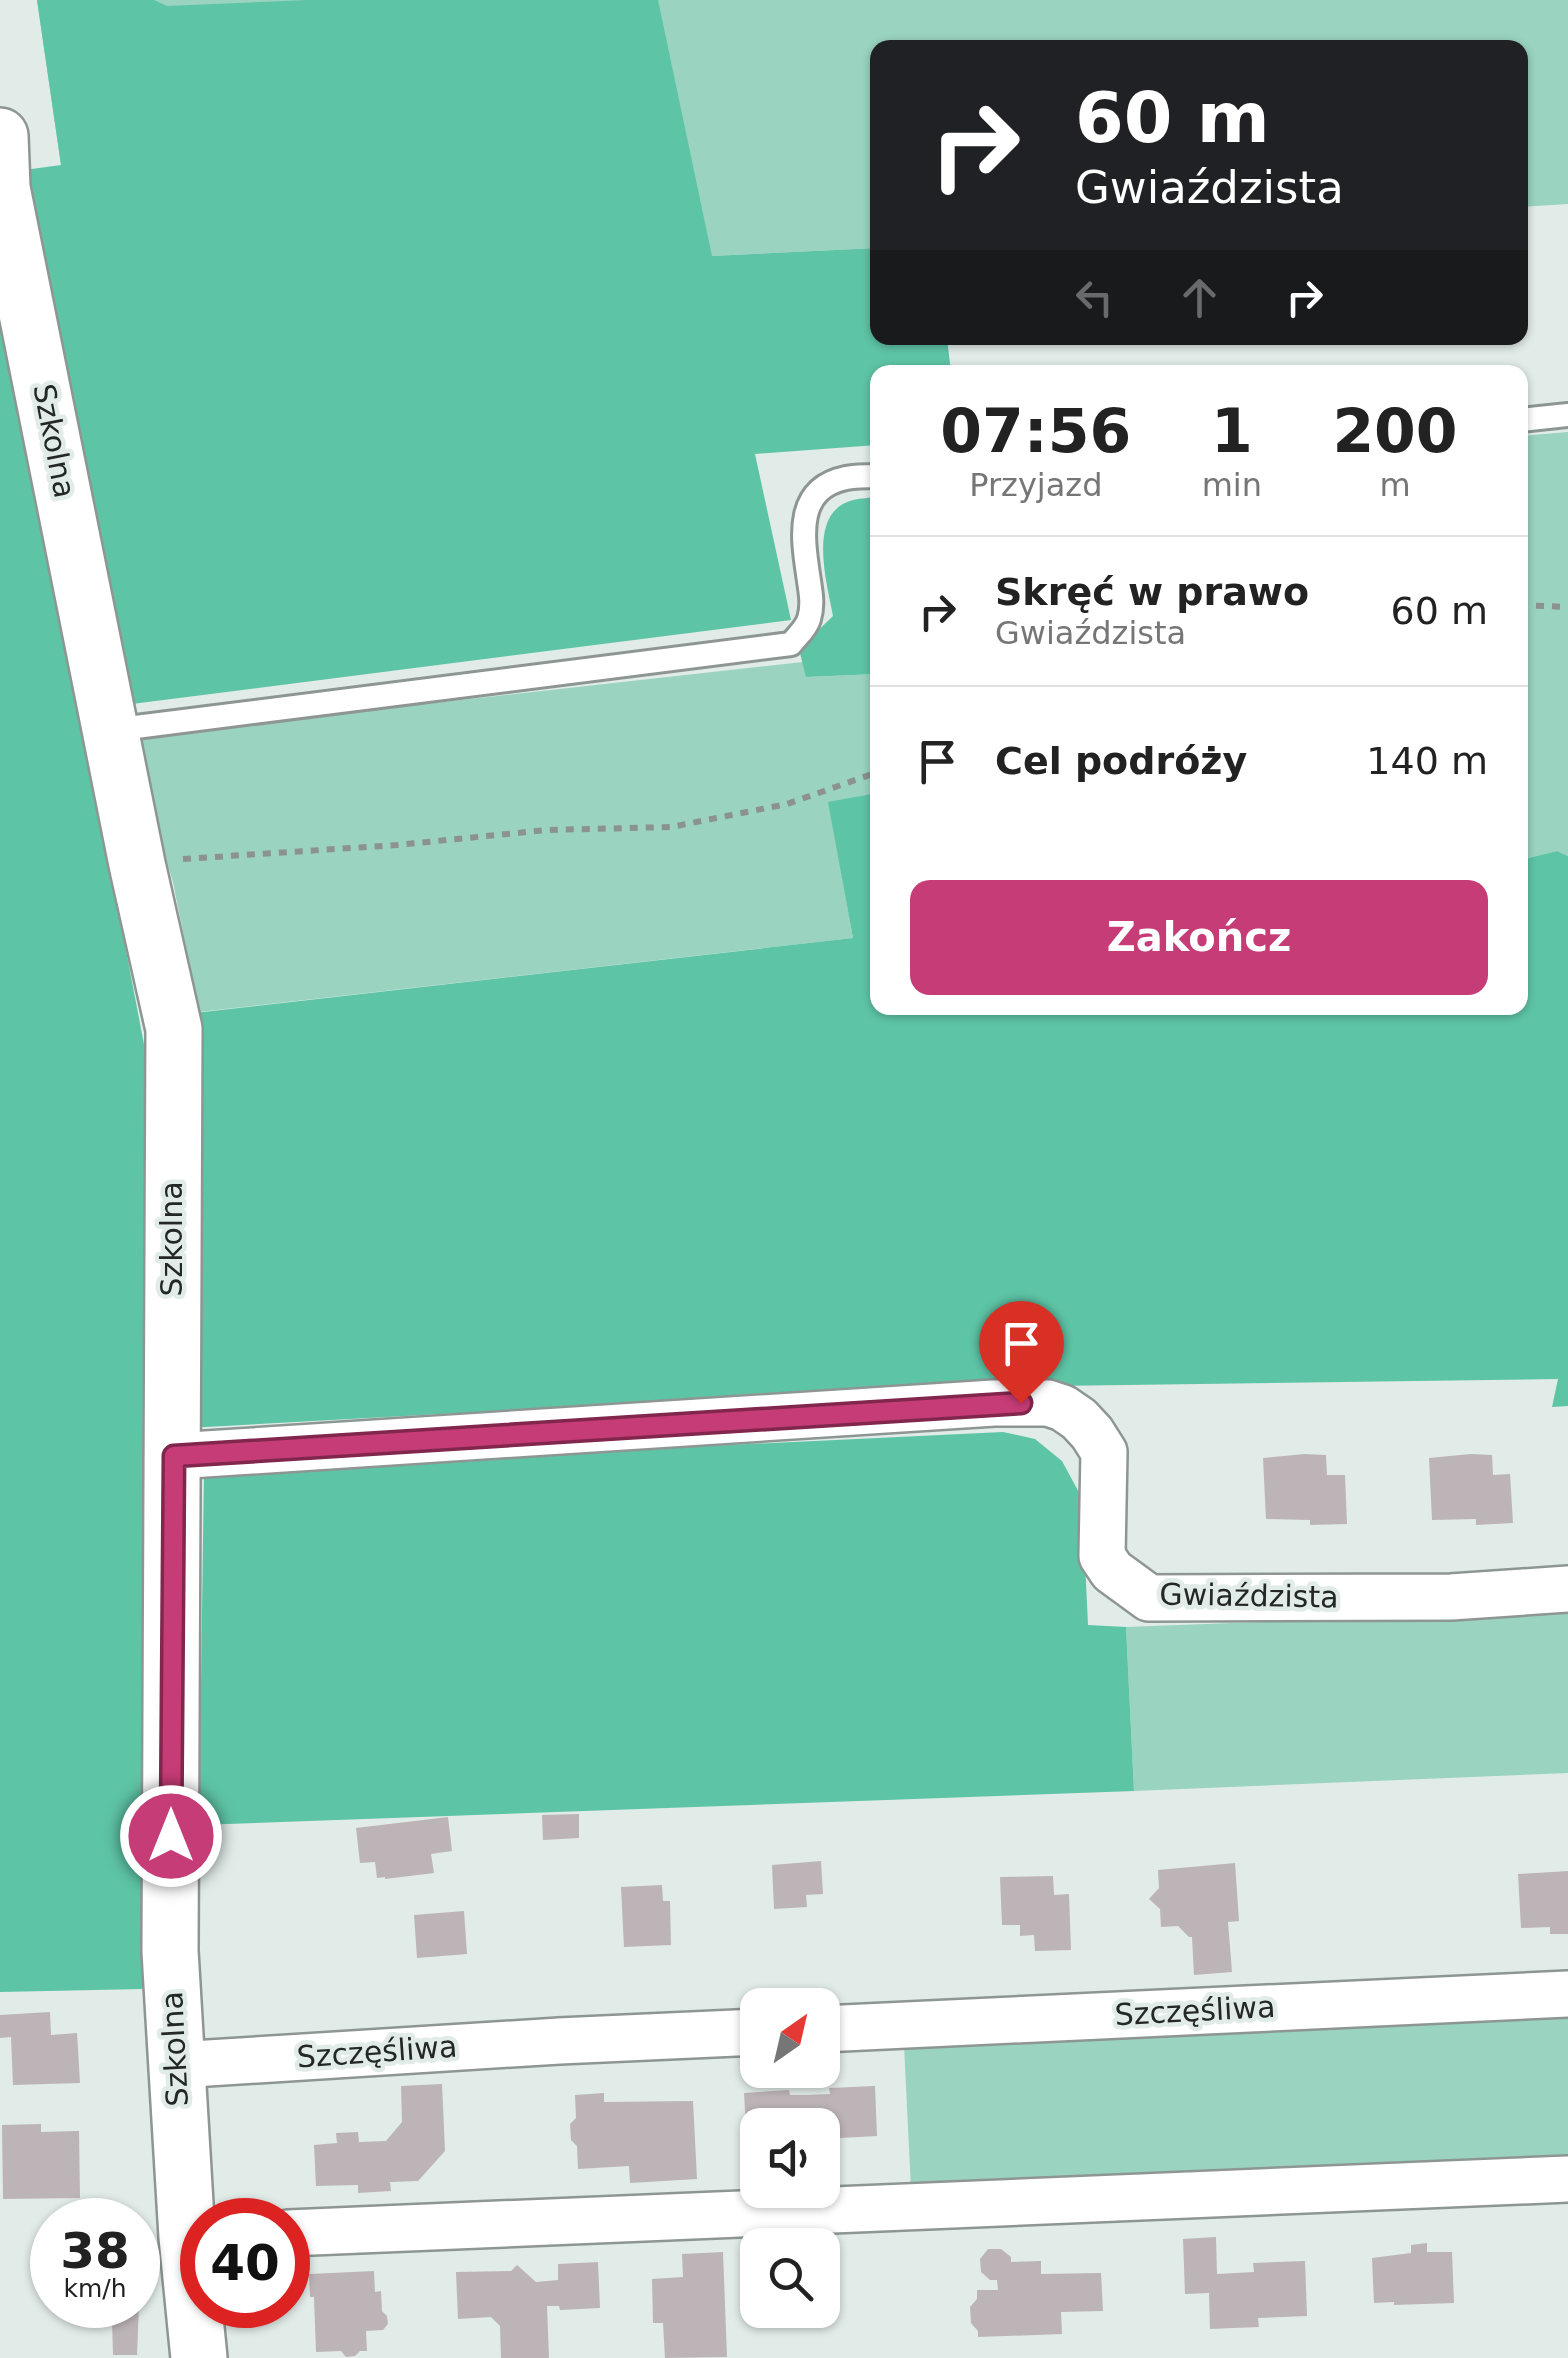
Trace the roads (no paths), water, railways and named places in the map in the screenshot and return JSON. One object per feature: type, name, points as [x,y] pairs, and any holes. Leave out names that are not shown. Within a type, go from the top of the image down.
[{"type":"street","name":"Szkolna","points":[[0,136],[2,188],[137,864],[174,1029],[170,1950],[176,2065],[191,2198]]},
{"type":"street","name":"Gwiaździsta","points":[[174,1456],[994,1403],[1048,1403],[1079,1418],[1104,1452],[1102,1556],[1112,1572],[1149,1598],[1451,1597],[1568,1589]]},
{"type":"street","name":"Szczęśliwa","points":[[840,2027],[1568,1994]]},
{"type":"street","name":"Szczęśliwa","points":[[176,2065],[740,2033]]},
{"type":"street","points":[[310,2232],[1568,2179]]},
{"type":"street","name":"Szkolna","points":[[198,2328],[199,2358]]},
{"type":"lane","points":[[1528,419],[1568,415]]},
{"type":"lane","points":[[112,730],[791,644],[808,624],[812,607],[803,537],[806,510],[817,492],[830,484],[870,476]]}]
